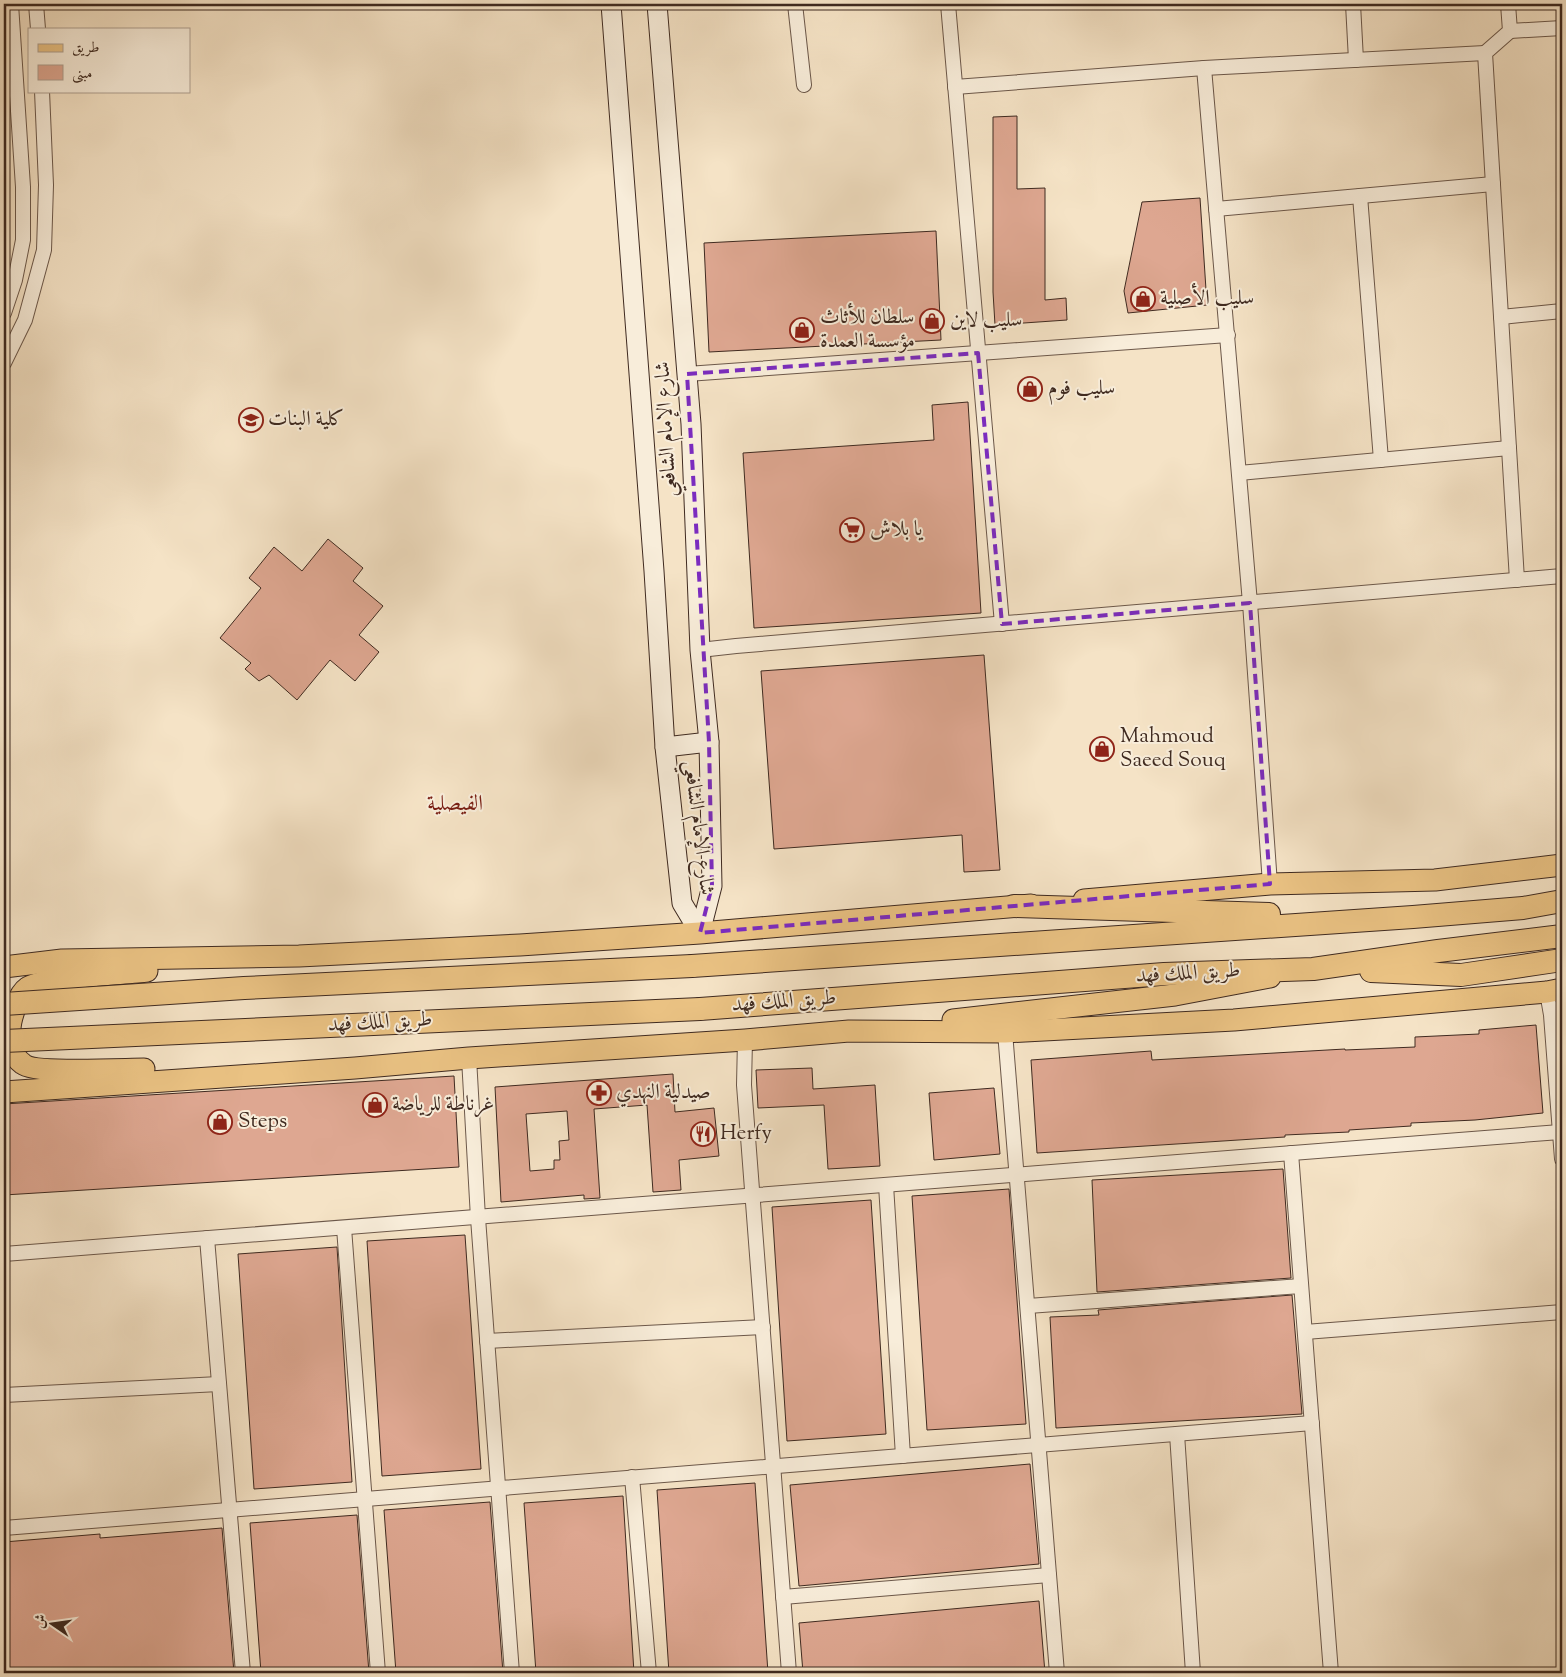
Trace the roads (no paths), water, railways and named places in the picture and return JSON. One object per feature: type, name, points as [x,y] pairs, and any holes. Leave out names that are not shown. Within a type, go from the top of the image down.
[{"type":"highway","name":"طريق الملك فهد","points":[[4,1004],[244,988],[692,966],[1412,918],[1524,908],[1562,901]]},
{"type":"highway","points":[[1014,906],[1412,918]]},
{"type":"highway","name":"طريق الملك فهد","points":[[4,1041],[700,1009],[1164,974],[1313,969],[1562,936]]},
{"type":"highway","points":[[1313,969],[1461,975],[1562,960]]},
{"type":"main road","name":"شارع الإمام الشافعي","points":[[611,4],[654,572],[665,747],[682,903],[700,933]]},
{"type":"main road","name":"شارع الإمام الشافعي","points":[[657,4],[691,424],[700,650],[709,742],[712,886],[700,933]]},
{"type":"main road","points":[[665,747],[709,742]]},
{"type":"main road","points":[[4,966],[62,960],[300,956],[520,945],[700,933],[1270,884],[1435,880],[1562,865]]},
{"type":"main road","points":[[300,956],[46,981],[26,989],[13,1011],[10,1028],[10,1048],[24,1065],[47,1070],[355,1068]]},
{"type":"main road","points":[[4,1092],[849,1031],[1175,996],[1313,969]]},
{"type":"main road","points":[[849,1031],[1005,1032],[1234,1020],[1555,990]]},
{"type":"street","points":[[4,313],[15,280],[23,240],[23,187],[11,4]]},
{"type":"street","points":[[36,4],[38,28]]},
{"type":"street","points":[[796,4],[804,85]]},
{"type":"street","points":[[948,4],[1002,624]]},
{"type":"street","points":[[1353,4],[1356,60]]},
{"type":"street","points":[[1508,4],[1510,31]]},
{"type":"street","points":[[955,87],[1204,68],[1486,53],[1510,31],[1562,28]]},
{"type":"street","points":[[1486,53],[1517,580]]},
{"type":"street","points":[[1204,68],[1250,603],[1270,884]]},
{"type":"street","points":[[4,363],[25,320],[44,250],[46,185],[42,92]]},
{"type":"street","points":[[1216,209],[1493,184]]},
{"type":"street","points":[[23,187],[46,185]]},
{"type":"street","points":[[1360,196],[1381,460]]},
{"type":"street","points":[[1501,317],[1562,311]]},
{"type":"street","points":[[686,374],[1228,334]]},
{"type":"street","points":[[1239,473],[1509,448]]},
{"type":"street","points":[[700,650],[1562,576]]},
{"type":"street","points":[[1555,990],[1551,1015],[1562,1159]]},
{"type":"street","points":[[1005,1032],[1018,1175],[1056,1673]]},
{"type":"street","points":[[745,1040],[744,1085],[789,1673]]},
{"type":"street","points":[[470,1058],[478,1218],[512,1673]]},
{"type":"street","points":[[4,1254],[1560,1132]]},
{"type":"street","points":[[1291,1153],[1331,1673]]},
{"type":"street","points":[[886,1185],[903,1456]]},
{"type":"street","points":[[344,1228],[378,1673]]},
{"type":"street","points":[[207,1238],[243,1673]]},
{"type":"street","points":[[1028,1306],[1301,1286]]},
{"type":"street","points":[[1305,1332],[1562,1312]]},
{"type":"street","points":[[487,1341],[763,1327]]},
{"type":"street","points":[[4,1395],[219,1384]]},
{"type":"street","points":[[4,1528],[1312,1423]]},
{"type":"street","points":[[1178,1434],[1193,1673]]},
{"type":"street","points":[[632,1477],[649,1673]]},
{"type":"street","points":[[783,1597],[1049,1575]]},
{"type":"place","name":"سليب الأصلية","points":[[1143,299]]},
{"type":"place","name":"سليب لاين","points":[[932,321]]},
{"type":"place","name":"سلطان للأثاث مؤسسة العمدة","points":[[802,330]]},
{"type":"place","name":"سليب فوم","points":[[1030,389]]},
{"type":"place","name":"كلية البنات","points":[[251,420]]},
{"type":"place","name":"يا بلاش","points":[[852,530]]},
{"type":"place","name":"Mahmoud Saeed Souq","points":[[1102,749]]},
{"type":"place","name":"صيدلية النهدي","points":[[599,1093]]},
{"type":"place","name":"غرناطة للرياضة","points":[[375,1105]]},
{"type":"place","name":"Steps","points":[[220,1122]]},
{"type":"place","name":"Herfy","points":[[703,1134]]},
{"type":"district","name":"الفيصلية","points":[[455,805]]}]
